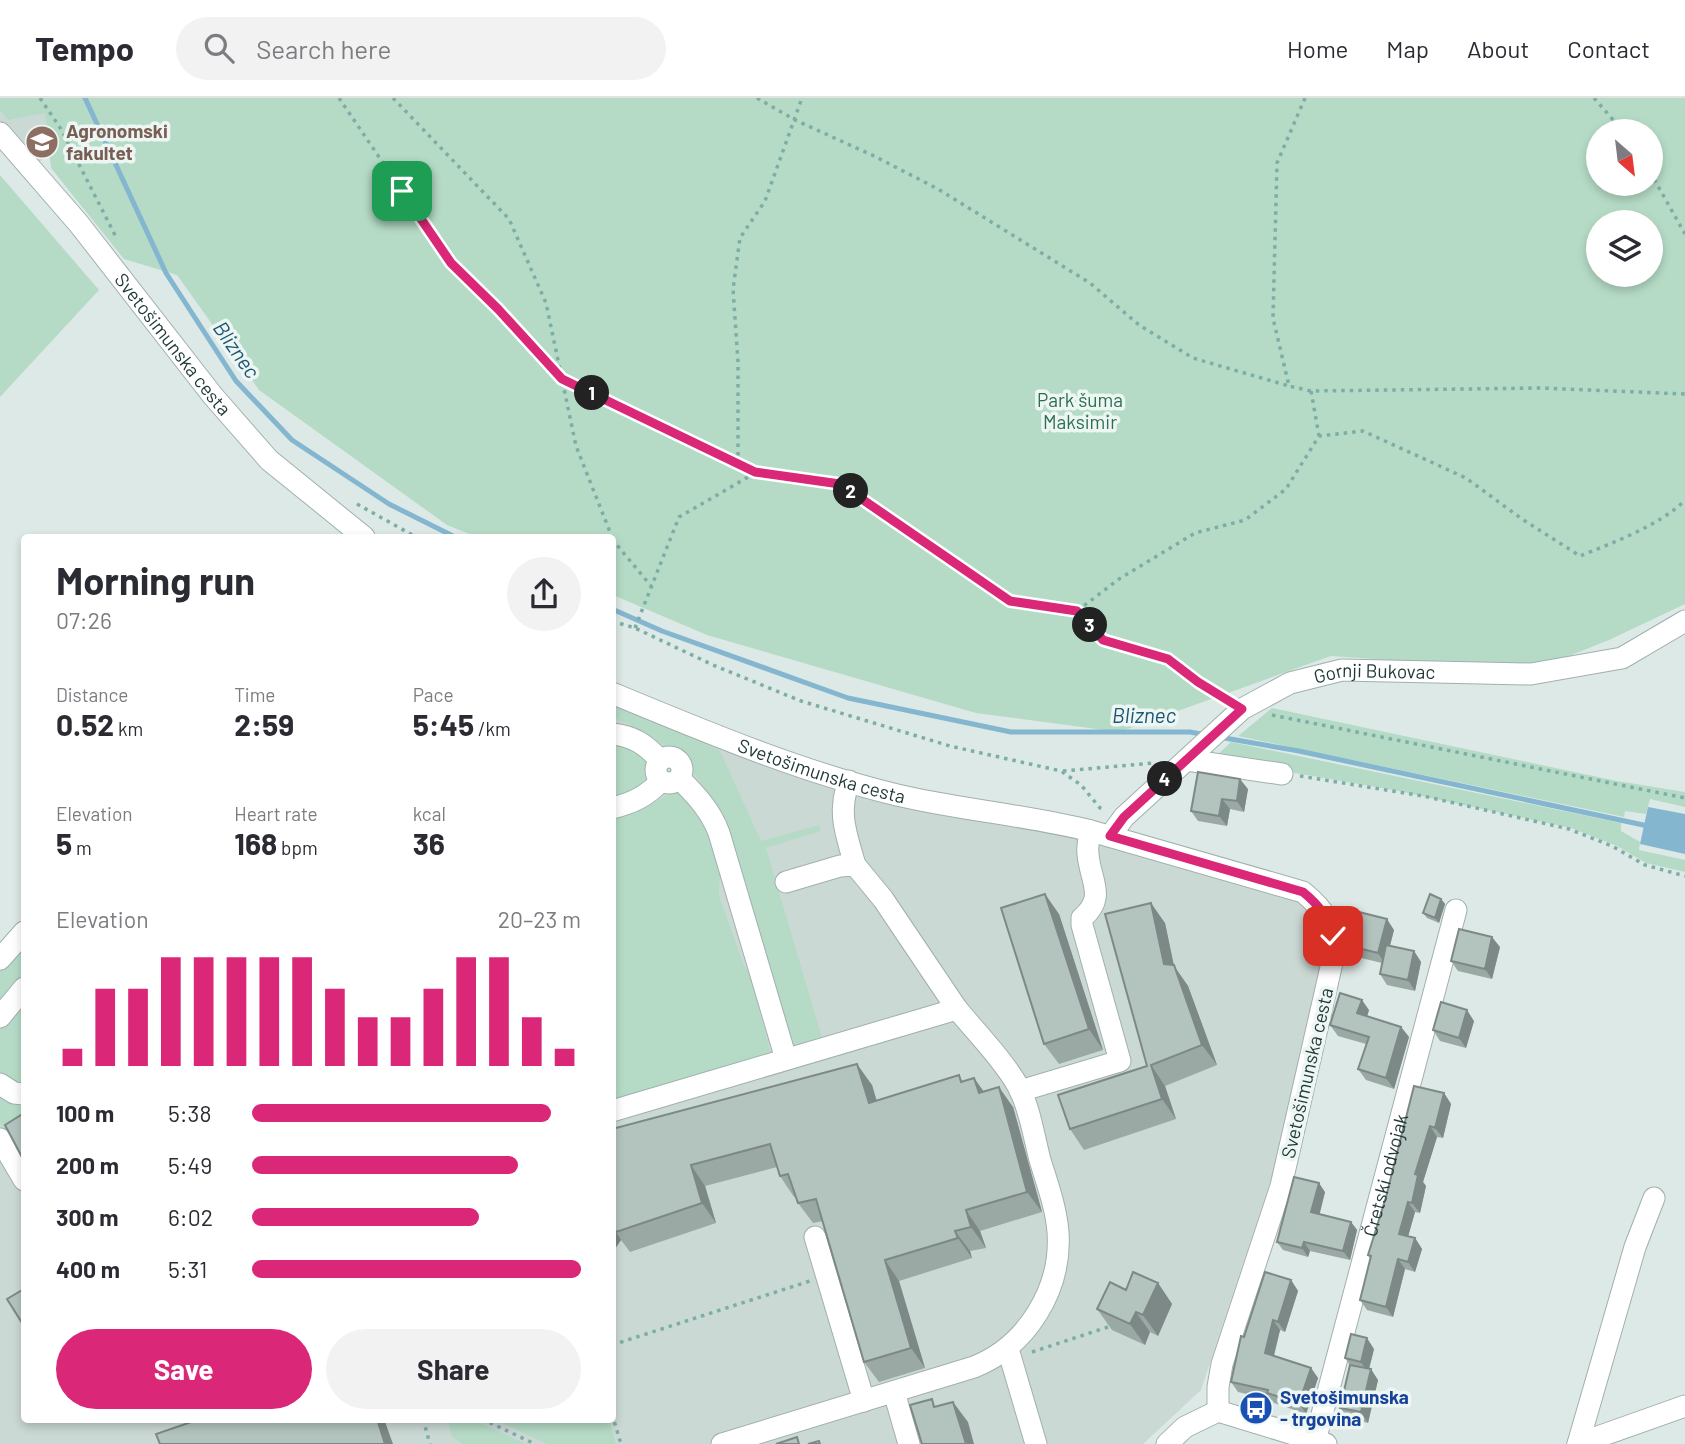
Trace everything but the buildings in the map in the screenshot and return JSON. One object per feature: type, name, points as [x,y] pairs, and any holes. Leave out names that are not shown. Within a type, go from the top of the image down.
[{"type":"street","name":"Svetošimunska cesta","points":[[0,133],[79,224],[213,396],[269,460],[360,534]]},
{"type":"street","name":"Gornji Bukovac","points":[[1100,834],[1124,817],[1234,716],[1290,683],[1342,670],[1531,674],[1622,658],[1685,621]]},
{"type":"street","name":"Svetošimunska cesta","points":[[616,695],[773,759],[898,795],[1058,823],[1100,834],[1303,892],[1317,903],[1328,919],[1334,954],[1281,1185],[1222,1364],[1218,1410]]},
{"type":"street","points":[[618,732],[646,745],[667,773],[701,800],[714,821],[786,1059]]},
{"type":"street","points":[[1192,755],[1282,774]]},
{"type":"street","points":[[616,807],[650,793],[667,773]]},
{"type":"street","points":[[722,1444],[759,1439],[1014,1352],[1040,1309],[1055,1271],[1058,1229],[1053,1202],[1020,1091],[957,1009],[890,909],[855,865],[843,819],[842,804],[849,780]]},
{"type":"street","points":[[1020,1091],[1120,1061],[1082,925],[1082,918],[1090,911],[1097,898],[1087,852],[1100,834]]},
{"type":"street","points":[[786,882],[840,866],[855,865]]},
{"type":"street","name":"Čretski odvojak","points":[[1320,1443],[1455,910]]},
{"type":"street","points":[[0,959],[21,935]]},
{"type":"street","points":[[0,1017],[21,992]]},
{"type":"street","points":[[616,1110],[957,1009]]},
{"type":"street","points":[[0,1084],[14,1093],[21,1094]]},
{"type":"street","points":[[0,1139],[21,1175]]},
{"type":"street","points":[[1578,1444],[1635,1247],[1654,1198]]},
{"type":"street","points":[[815,1237],[864,1401]]},
{"type":"street","points":[[1014,1352],[1036,1444]]},
{"type":"street","points":[[894,1392],[909,1444]]},
{"type":"street","points":[[1578,1444],[1685,1406]]},
{"type":"street","points":[[1167,1444],[1185,1427],[1218,1410],[1273,1436],[1320,1443]]},
{"type":"path","points":[[40,98],[61,130],[124,249]]},
{"type":"path","points":[[339,98],[451,263],[498,309],[562,379],[755,472],[840,484],[1010,601],[1077,611],[1103,640],[1168,659],[1198,682],[1234,716],[1685,798]]},
{"type":"path","points":[[393,98],[509,219],[546,303],[576,446],[610,534]]},
{"type":"path","points":[[757,98],[795,120],[938,189],[1090,283],[1139,325],[1193,358],[1311,391],[1541,388],[1685,394]]},
{"type":"path","points":[[738,464],[738,362],[733,289],[740,237],[765,201],[802,98]]},
{"type":"path","points":[[1289,386],[1273,318],[1277,163],[1304,98]]},
{"type":"path","points":[[1594,98],[1612,119]]},
{"type":"path","points":[[1663,195],[1685,233]]},
{"type":"path","points":[[1077,611],[1119,579],[1195,533],[1245,520],[1286,489],[1320,436],[1311,391]]},
{"type":"path","points":[[1320,436],[1363,431],[1466,478],[1522,519],[1580,556],[1632,534],[1679,507],[1685,500]]},
{"type":"path","points":[[635,628],[679,517],[755,472]]},
{"type":"path","points":[[349,498],[411,534]]},
{"type":"path","points":[[616,543],[651,586]]},
{"type":"path","points":[[616,622],[635,628],[692,656],[801,701],[950,746],[1061,771],[1192,755]]},
{"type":"path","points":[[1061,771],[1081,785],[1100,808],[1124,817]]},
{"type":"path","points":[[1282,774],[1423,796],[1569,828],[1612,846],[1645,865],[1685,876]]},
{"type":"path","points":[[616,1344],[826,1276]]},
{"type":"path","points":[[1014,1352],[1108,1327]]},
{"type":"path","points":[[423,1423],[430,1444]]},
{"type":"path","points":[[490,1423],[535,1444]]},
{"type":"path","points":[[615,1423],[621,1444]]},
{"type":"shaded area","name":"Agronomski fakultet","points":[[0,98],[81,98],[90,123],[39,162],[0,121]]},
{"type":"shaded area","points":[[616,701],[814,777],[1132,849],[1301,899],[1319,914],[1328,950],[1287,1131],[1201,1390],[1143,1444],[0,1444],[0,968],[21,945],[21,1423],[616,1423]]},
{"type":"green space","name":"Park šuma Maksimir","points":[[0,98],[1685,98],[1685,604],[1609,640],[1534,670],[1331,656],[1119,732],[976,713],[707,635],[616,596],[616,534],[470,534],[447,525],[259,390],[177,275],[124,259],[51,168],[45,113],[8,120],[0,110]]},
{"type":"green space","points":[[0,175],[99,290],[0,397]]},
{"type":"green space","points":[[616,699],[720,751],[761,841],[819,825],[821,831],[766,848],[823,1041],[789,1050],[720,814],[688,767],[648,735],[616,719]]},
{"type":"green space","points":[[1272,708],[1617,781],[1685,792],[1685,807],[1650,799],[1646,814],[1625,811],[1624,817],[1238,736]]},
{"type":"green space","points":[[1231,742],[1621,823],[1621,831],[1640,842],[1639,850],[1685,860],[1685,872],[1646,863],[1617,846],[1571,828],[1394,790],[1213,759]]},
{"type":"green space","points":[[616,745],[635,751],[645,760],[651,773],[651,781],[616,799]]},
{"type":"green space","points":[[675,790],[680,792],[708,825],[720,870],[719,896],[743,963],[750,975],[771,1054],[616,1100],[616,817],[642,810]]},
{"type":"green space","points":[[21,947],[21,978],[0,1003],[0,971]]},
{"type":"green space","points":[[21,1006],[21,1086],[0,1075],[0,1030]]},
{"type":"green space","points":[[0,1096],[21,1103],[21,1160],[0,1123]]},
{"type":"green space","points":[[448,1423],[481,1423],[526,1444],[462,1444],[452,1436]]},
{"type":"green space","points":[[502,1423],[610,1423],[616,1444],[547,1444]]},
{"type":"water","points":[[1648,807],[1685,814],[1685,854],[1640,844]]},
{"type":"waterway","name":"Bliznec","points":[[85,98],[166,273],[236,381],[292,440],[389,504],[449,534]]},
{"type":"waterway","name":"Bliznec","points":[[616,611],[662,631],[848,698],[1011,732],[1190,732],[1206,735]]},
{"type":"waterway","name":"Bliznec","points":[[1219,737],[1299,751],[1648,826]]},
{"type":"place","name":"Agronomski fakultet","points":[[42,142]]},
{"type":"place","name":"Svetošimunska - trgovina","points":[[1256,1408]]},
{"type":"route","points":[[402,191],[451,263],[498,309],[562,379],[755,472],[840,484],[1010,601],[1077,611],[1103,640],[1168,659],[1198,682],[1242,709],[1124,817],[1110,836],[1303,892],[1317,903],[1328,919],[1333,936]]}]
